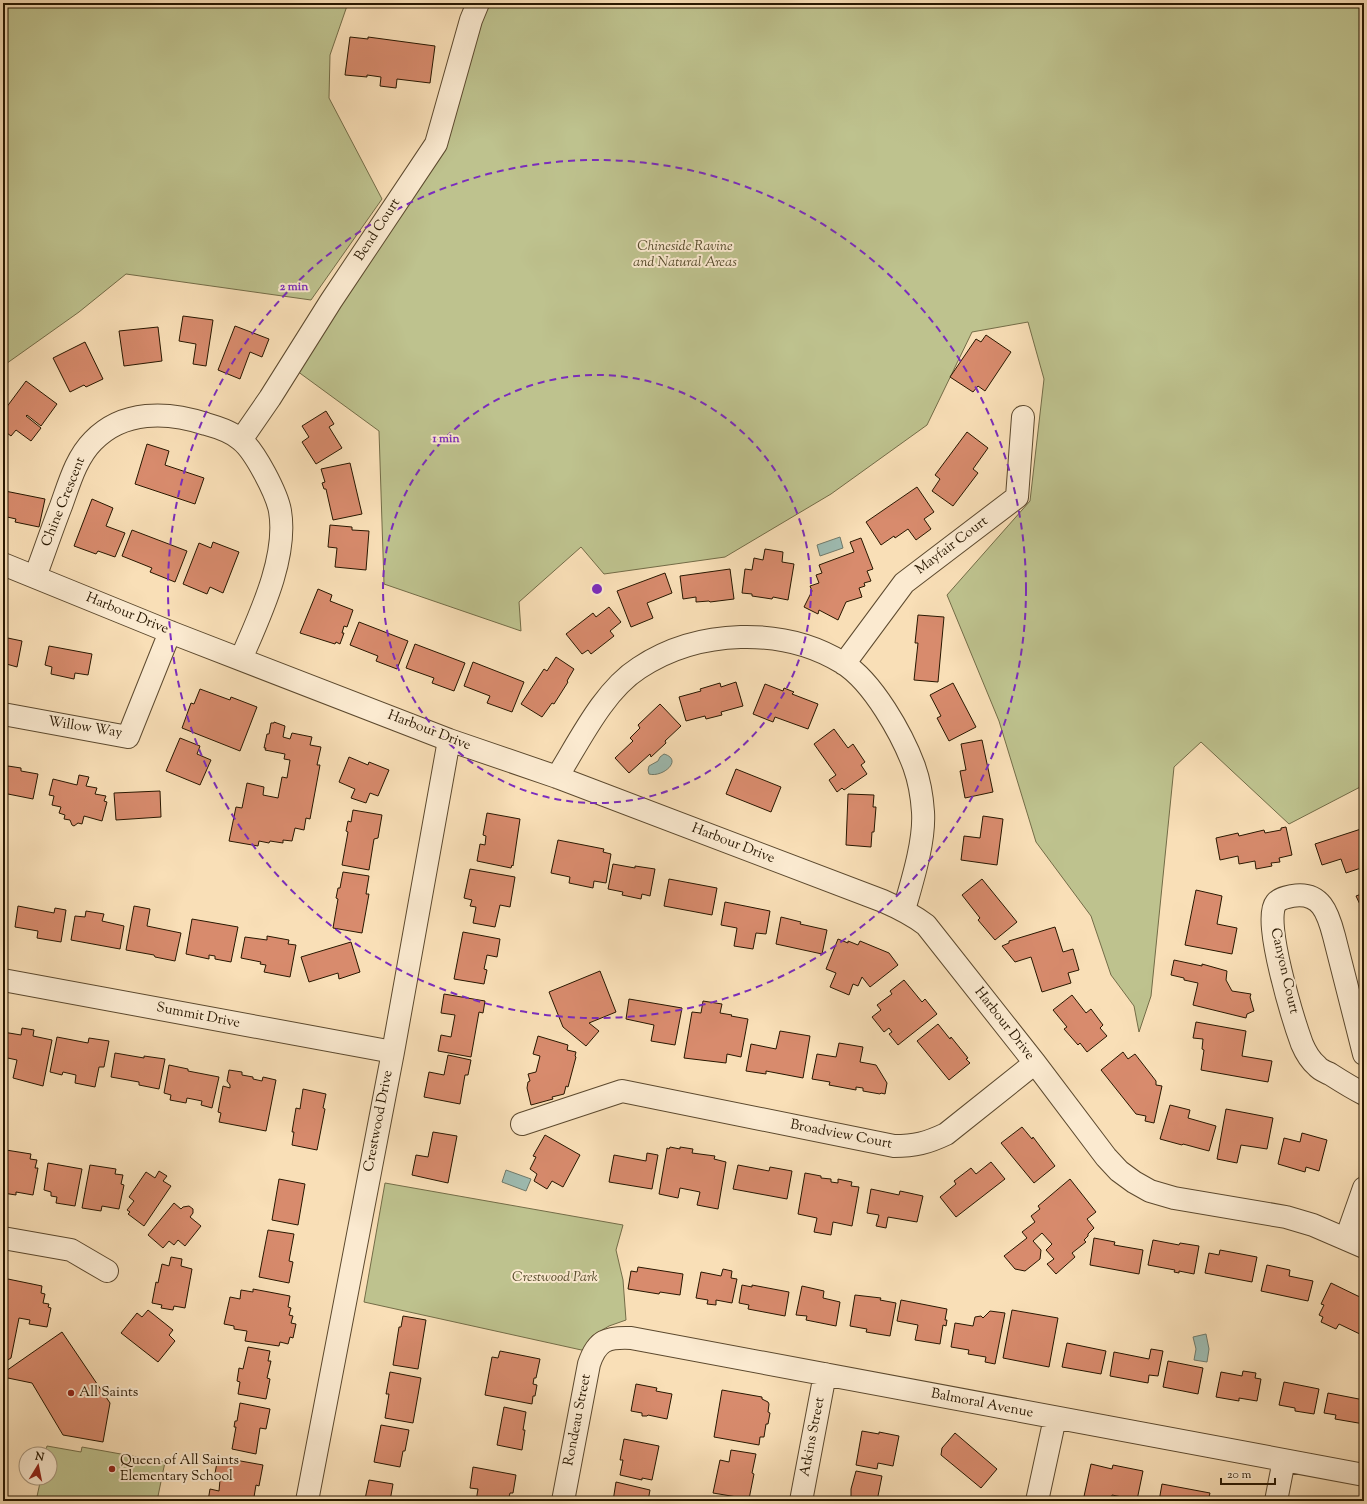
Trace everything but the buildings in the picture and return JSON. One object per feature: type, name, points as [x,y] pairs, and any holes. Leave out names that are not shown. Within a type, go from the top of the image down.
[{"type":"street","name":"Bend Court","points":[[242,440],[330,301],[436,144],[471,20],[478,3]]},
{"type":"street","name":"Chine Crescent","points":[[35,577],[77,465],[92,442],[108,428],[130,419],[152,415],[168,415],[183,417],[212,426],[242,440]]},
{"type":"street","name":"Mayfair Court","points":[[844,664],[904,583],[1017,497],[1023,417]]},
{"type":"street","points":[[240,659],[261,612],[275,570],[280,550],[281,530],[280,512],[276,497],[262,469],[242,440]]},
{"type":"street","name":"Harbour Drive","points":[[3,564],[170,632],[449,740],[556,777],[876,898],[904,910],[926,925],[1034,1062],[1106,1157],[1119,1171],[1134,1182],[1150,1190],[1174,1198],[1286,1217],[1313,1225],[1355,1243]]},
{"type":"street","name":"Willow Way","points":[[3,714],[128,738],[170,632]]},
{"type":"street","points":[[556,777],[590,723],[614,691],[638,668],[667,653],[681,647],[727,638],[742,637],[776,639],[809,648],[844,664],[859,677],[889,715],[914,766],[919,783],[924,813],[917,858],[904,910]]},
{"type":"street","name":"Crestwood Drive","points":[[307,1501],[393,1052],[449,740]]},
{"type":"street","name":"Canyon Court","points":[[1364,1054],[1334,936],[1325,910],[1315,898],[1306,895],[1281,898],[1275,903],[1272,912],[1273,932],[1286,996],[1302,1044],[1318,1067],[1364,1094]]},
{"type":"street","name":"Summit Drive","points":[[3,980],[393,1052]]},
{"type":"street","name":"Broadview Court","points":[[522,1124],[622,1091],[894,1146],[912,1146],[932,1141],[946,1134],[1034,1062]]},
{"type":"street","points":[[1355,1243],[1364,1188]]},
{"type":"street","points":[[3,1238],[71,1250],[107,1271]]},
{"type":"street","name":"Balmoral Avenue","points":[[600,1343],[616,1337],[631,1338],[1364,1475]]},
{"type":"street","name":"Rondeau Street","points":[[563,1501],[589,1364],[593,1352],[600,1343]]},
{"type":"street","name":"Atkins Street","points":[[801,1501],[825,1374]]},
{"type":"street","points":[[1037,1501],[1055,1418]]},
{"type":"street","points":[[1276,1501],[1284,1460]]},
{"type":"green space","points":[[3,3],[348,3],[330,55],[329,98],[382,199],[311,300],[126,274],[79,312],[3,366]]},
{"type":"green space","name":"Chineside Ravine and Natural Areas","points":[[487,3],[1364,3],[1364,785],[1289,824],[1201,742],[1174,767],[1151,996],[1139,1032],[1134,1006],[1111,975],[1091,916],[1036,842],[999,721],[947,595],[1030,501],[1044,379],[1028,322],[972,332],[927,425],[831,494],[725,557],[604,574],[581,547],[519,602],[521,631],[384,584],[379,431],[297,371],[437,154]]},
{"type":"green space","name":"Crestwood Park","points":[[385,1183],[623,1225],[616,1250],[623,1280],[626,1320],[609,1326],[592,1336],[586,1351],[364,1302]]},
{"type":"green space","name":"Queen of All Saints Elementary School","points":[[82,1447],[165,1462],[157,1501],[36,1501],[39,1486],[58,1486],[58,1448],[81,1452]]},
{"type":"water","points":[[840,537],[843,548],[820,556],[817,545]]},
{"type":"water","points":[[664,754],[672,760],[669,768],[654,775],[649,774],[649,766],[658,761]]},
{"type":"water","points":[[506,1170],[531,1179],[526,1191],[502,1182]]},
{"type":"water","points":[[1206,1334],[1209,1349],[1207,1362],[1194,1360],[1196,1349],[1193,1337]]},
{"type":"place","name":"All Saints","points":[[71,1393]]},
{"type":"place","name":"Queen of All Saints Elementary School","points":[[112,1469]]}]
